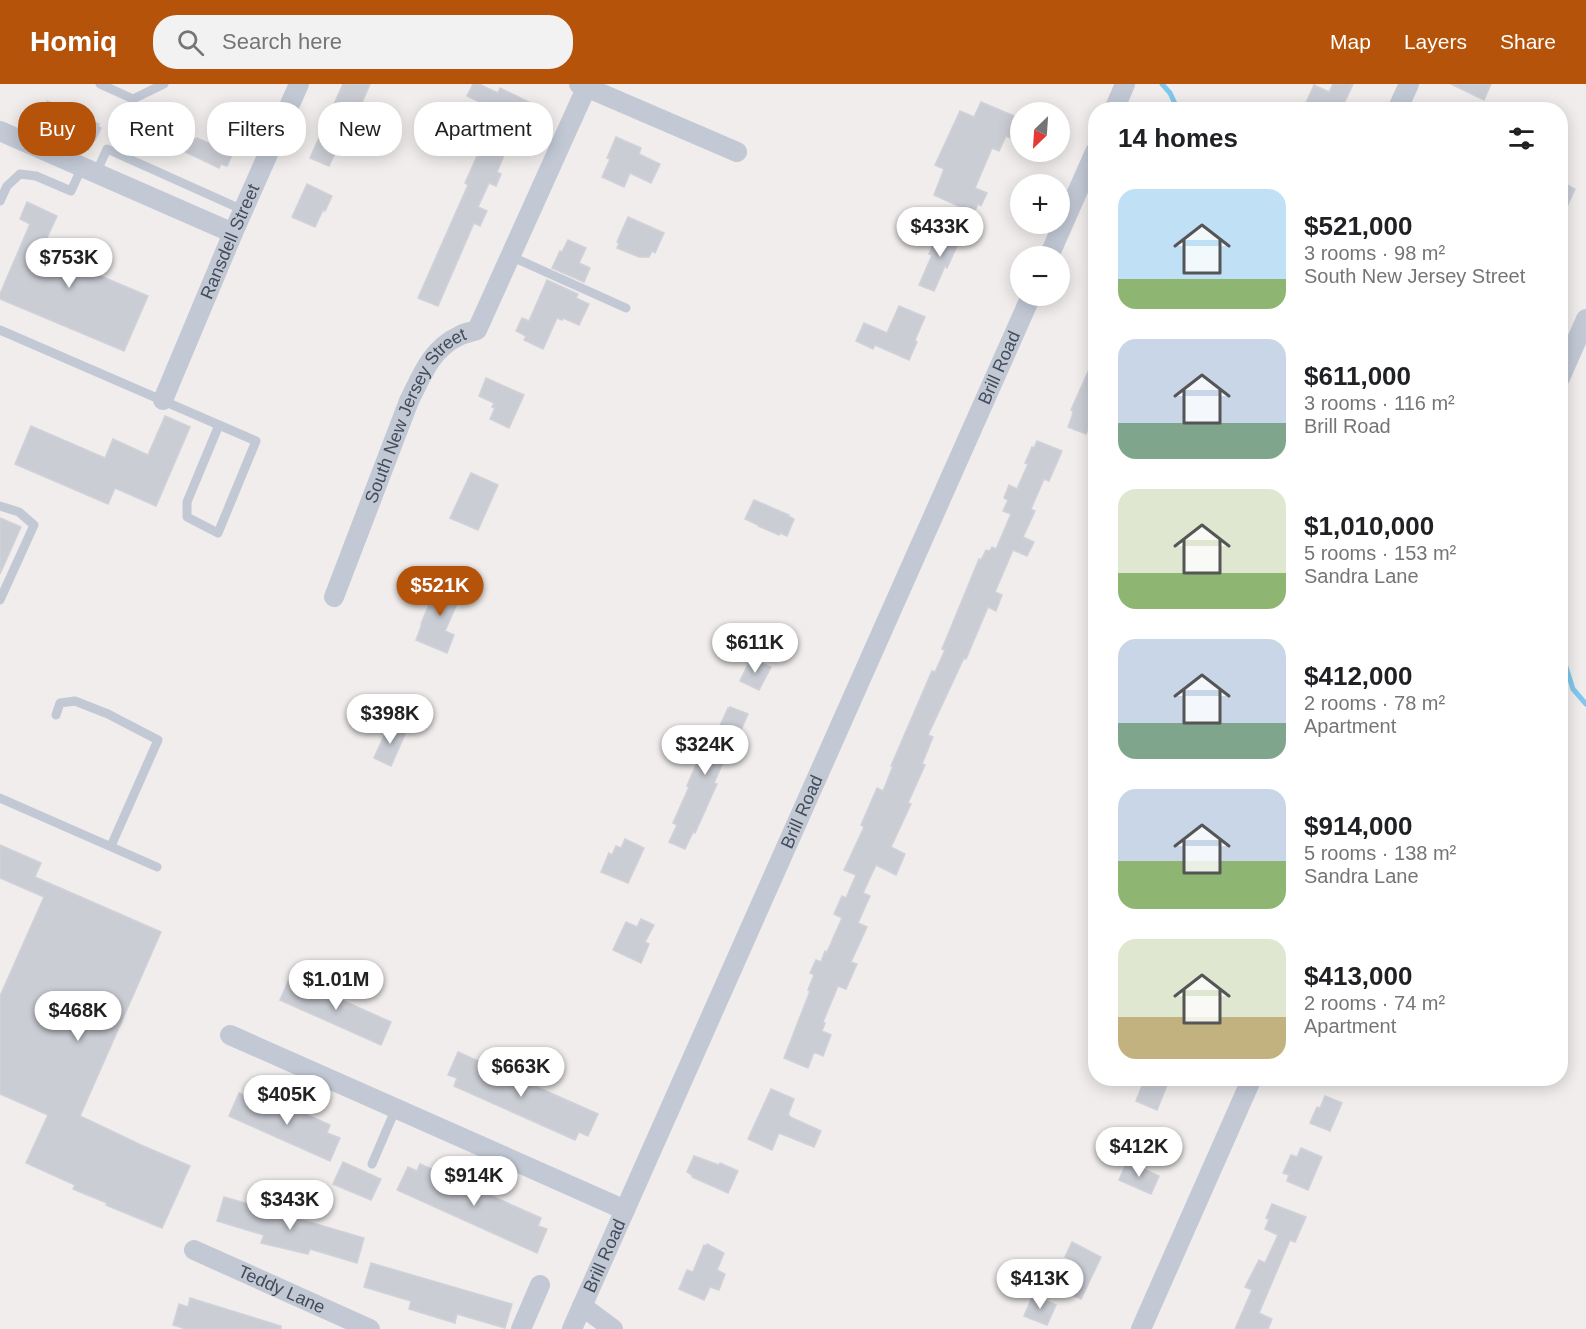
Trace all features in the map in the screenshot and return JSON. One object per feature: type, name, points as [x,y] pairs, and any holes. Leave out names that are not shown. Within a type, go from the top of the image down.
[{"type":"street","name":"Ransdell Street","points":[[163,400],[299,84]]},
{"type":"street","points":[[1117,102],[1125,84]]},
{"type":"street","points":[[1401,102],[1409,84]]},
{"type":"street","points":[[584,85],[737,152]]},
{"type":"street","name":"South New Jersey Street","points":[[334,597],[409,401],[423,372],[436,352],[458,336],[477,330],[584,85]]},
{"type":"street","points":[[0,131],[233,233]]},
{"type":"street","points":[[1053,246],[1088,168]]},
{"type":"street","name":"Brill Road","points":[[572,1329],[1028,306]]},
{"type":"street","points":[[1568,360],[1586,319]]},
{"type":"street","points":[[230,1035],[625,1209]]},
{"type":"street","points":[[1141,1329],[1248,1086]]},
{"type":"street","name":"Teddy Lane","points":[[194,1250],[370,1329]]},
{"type":"street","points":[[521,1329],[540,1285]]},
{"type":"street","points":[[582,1306],[613,1329]]},
{"type":"lane","points":[[100,84],[133,99],[164,84]]},
{"type":"lane","points":[[0,201],[6,186],[20,174],[36,176],[71,191],[107,149],[243,210]]},
{"type":"lane","points":[[510,256],[626,308]]},
{"type":"lane","points":[[0,330],[256,441],[218,533],[187,517],[187,502],[219,425]]},
{"type":"lane","points":[[0,506],[18,512],[34,525],[0,600]]},
{"type":"lane","points":[[56,715],[60,703],[75,701],[108,714],[158,740],[111,846]]},
{"type":"lane","points":[[0,798],[157,867]]},
{"type":"lane","points":[[372,1164],[396,1108]]},
{"type":"building","points":[[343,84],[370,84],[362,102],[335,102]]},
{"type":"building","points":[[473,84],[479,84],[498,93],[500,88],[529,102],[479,102],[467,96]]},
{"type":"building","points":[[1333,84],[1353,84],[1345,102],[1306,102],[1314,85],[1329,92]]},
{"type":"building","points":[[1451,84],[1491,84],[1484,100]]},
{"type":"building","points":[[981,102],[1010,114],[1010,138],[1006,136],[999,151],[992,148],[975,188],[987,193],[981,206],[978,204],[974,213],[934,195],[944,169],[935,165],[960,111],[974,117]]},
{"type":"building","points":[[96,123],[101,128],[96,138]]},
{"type":"building","points":[[616,137],[641,148],[639,154],[660,164],[651,183],[630,173],[624,187],[602,177]]},
{"type":"building","points":[[195,139],[207,142],[207,156],[232,156],[227,166],[221,164],[219,168],[194,156]]},
{"type":"building","points":[[318,140],[318,156],[334,156],[329,166],[310,158]]},
{"type":"building","points":[[477,156],[504,156],[497,172],[501,174],[496,186],[489,183],[478,207],[487,211],[480,226],[474,223],[438,306],[418,298],[468,185],[465,183]]},
{"type":"building","points":[[307,184],[332,196],[315,227],[292,217]]},
{"type":"building","points":[[1568,185],[1575,189],[1568,204]]},
{"type":"building","points":[[27,202],[57,216],[41,251],[148,296],[124,351],[0,299],[0,294],[30,224],[20,219]]},
{"type":"building","points":[[628,217],[664,233],[655,253],[652,251],[649,257],[639,257],[617,248],[619,243],[617,242]]},
{"type":"building","points":[[941,228],[961,237],[934,291],[919,285],[932,255],[929,254]]},
{"type":"building","points":[[568,240],[586,248],[579,263],[590,268],[584,282],[552,268]]},
{"type":"building","points":[[547,280],[578,294],[576,298],[589,304],[579,325],[563,318],[562,320],[557,318],[543,349],[524,340],[526,336],[516,331],[522,318],[529,321]]},
{"type":"building","points":[[899,306],[925,317],[909,360],[875,345],[873,349],[856,341],[864,323],[887,333]]},
{"type":"building","points":[[1088,372],[1088,429],[1086,434],[1068,427],[1073,411],[1071,410]]},
{"type":"building","points":[[486,378],[524,395],[509,428],[490,419],[495,408],[492,407],[494,403],[479,396]]},
{"type":"building","points":[[165,416],[190,427],[156,506],[115,488],[108,504],[15,464],[31,426],[105,458],[113,439],[148,455]]},
{"type":"building","points":[[1037,441],[1062,451],[1049,481],[1044,479],[1031,509],[1035,511],[1023,537],[1034,542],[1027,556],[1013,550],[995,592],[1002,595],[996,611],[988,607],[966,659],[964,658],[928,735],[933,737],[922,764],[925,765],[908,803],[911,804],[891,847],[905,854],[896,875],[876,865],[863,893],[870,896],[858,923],[867,927],[851,962],[857,964],[846,989],[838,986],[823,1022],[825,1023],[822,1031],[831,1035],[823,1056],[814,1052],[808,1068],[784,1058],[810,991],[808,990],[814,975],[810,973],[816,960],[821,962],[825,951],[827,952],[842,918],[834,914],[842,896],[846,898],[856,875],[844,870],[864,827],[861,825],[877,788],[883,791],[893,766],[891,766],[932,671],[935,672],[945,650],[942,649],[979,559],[981,560],[986,550],[990,551],[992,547],[996,549],[1011,514],[1003,511],[1008,500],[1004,498],[1009,485],[1017,489],[1028,464],[1025,463]]},
{"type":"building","points":[[471,473],[498,485],[478,530],[450,518]]},
{"type":"building","points":[[754,500],[794,519],[787,536],[780,533],[779,535],[745,519]]},
{"type":"building","points":[[0,518],[21,527],[0,574]]},
{"type":"building","points":[[439,580],[463,590],[445,631],[454,635],[447,653],[416,640]]},
{"type":"building","points":[[751,658],[771,667],[759,690],[740,681]]},
{"type":"building","points":[[730,707],[748,714],[738,737],[735,735],[714,783],[717,784],[695,833],[693,832],[685,849],[669,842],[677,825],[673,823],[699,758],[687,753],[695,736],[712,743]]},
{"type":"building","points":[[389,725],[406,732],[391,766],[374,758]]},
{"type":"building","points":[[625,839],[644,848],[628,883],[601,872],[609,853],[612,855],[616,846],[621,848]]},
{"type":"building","points":[[0,845],[41,863],[35,877],[161,932],[80,1116],[190,1166],[162,1228],[106,1205],[107,1203],[73,1189],[75,1185],[26,1163],[48,1115],[0,1094],[0,996],[44,897],[0,878]]},
{"type":"building","points":[[641,919],[654,925],[645,942],[649,944],[641,963],[613,950],[626,922],[637,927]]},
{"type":"building","points":[[290,977],[391,1022],[381,1045],[280,1000]]},
{"type":"building","points":[[458,1052],[598,1114],[588,1136],[579,1132],[575,1140],[454,1086],[457,1078],[448,1075]]},
{"type":"building","points":[[1142,1086],[1167,1086],[1157,1110],[1136,1101]]},
{"type":"building","points":[[771,1089],[794,1099],[788,1115],[790,1117],[821,1131],[814,1147],[779,1133],[772,1150],[748,1139]]},
{"type":"building","points":[[239,1093],[284,1113],[287,1106],[330,1125],[327,1133],[340,1138],[330,1161],[229,1116]]},
{"type":"building","points":[[1325,1096],[1342,1103],[1330,1131],[1310,1123]]},
{"type":"building","points":[[1301,1148],[1322,1157],[1308,1190],[1287,1181],[1289,1175],[1283,1173],[1291,1155],[1297,1157]]},
{"type":"building","points":[[694,1156],[738,1171],[728,1193],[692,1177],[687,1172]]},
{"type":"building","points":[[1127,1161],[1159,1176],[1151,1194],[1119,1180]]},
{"type":"building","points":[[343,1162],[381,1179],[371,1200],[333,1184]]},
{"type":"building","points":[[420,1164],[541,1218],[538,1226],[547,1229],[537,1253],[397,1190],[408,1167],[417,1171]]},
{"type":"building","points":[[224,1197],[364,1238],[357,1263],[310,1249],[308,1254],[261,1243],[264,1235],[217,1221]]},
{"type":"building","points":[[1272,1204],[1306,1217],[1295,1242],[1290,1240],[1259,1313],[1272,1319],[1268,1329],[1235,1329],[1252,1290],[1245,1287],[1259,1260],[1265,1263],[1278,1235],[1265,1229],[1269,1219],[1266,1218]]},
{"type":"building","points":[[1072,1242],[1101,1257],[1081,1299],[1060,1290],[1073,1261],[1065,1257]]},
{"type":"building","points":[[707,1244],[724,1253],[717,1270],[725,1274],[719,1290],[710,1287],[704,1300],[679,1289],[687,1270],[693,1272],[704,1245]]},
{"type":"building","points":[[371,1263],[512,1304],[505,1328],[457,1314],[455,1323],[409,1309],[411,1301],[364,1287]]},
{"type":"building","points":[[1033,1295],[1056,1305],[1047,1325],[1024,1316]]},
{"type":"building","points":[[190,1298],[281,1326],[281,1329],[186,1329],[173,1325],[179,1304],[188,1307]]},
{"type":"waterway","points":[[1162,84],[1174,102]]},
{"type":"waterway","points":[[1568,673],[1573,689],[1586,704]]}]
